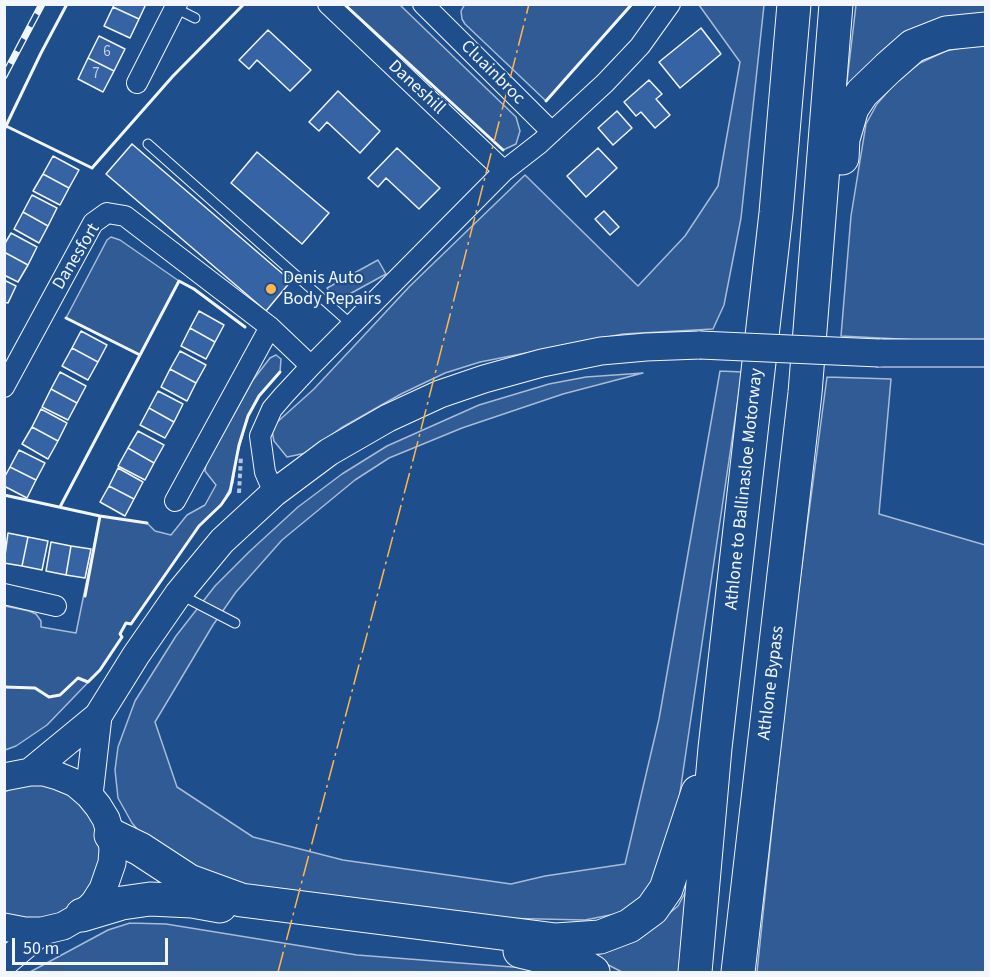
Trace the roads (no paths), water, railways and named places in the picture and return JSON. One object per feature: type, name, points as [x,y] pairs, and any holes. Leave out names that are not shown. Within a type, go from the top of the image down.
[{"type":"highway","name":"Athlone to Ballinasloe Motorway","points":[[695,972],[715,748],[776,213],[794,4]]},
{"type":"highway","points":[[805,393],[836,4]]},
{"type":"highway","points":[[805,393],[832,296],[843,139],[852,108],[862,93],[913,46],[946,33],[986,29]]},
{"type":"highway","name":"Athlone Bypass","points":[[738,972],[805,393]]},
{"type":"highway","points":[[111,835],[140,849],[189,880],[241,900],[556,940],[600,937],[629,926],[652,909],[666,889],[715,748]]},
{"type":"highway","points":[[82,915],[122,903],[150,899],[192,901],[516,950],[593,972]]},
{"type":"main road","points":[[17,774],[98,716],[136,655],[179,593],[222,541],[274,493],[329,452],[388,418],[440,394],[542,363],[601,351],[646,346],[700,345],[879,353],[986,353]]},
{"type":"main road","points":[[89,795],[98,716]]},
{"type":"main road","points":[[4,927],[25,932],[42,931],[63,926],[82,915],[103,889],[112,863],[111,835],[106,819],[89,795],[75,783],[58,776],[17,774]]},
{"type":"main road","points":[[4,963],[42,931]]},
{"type":"street","name":"Daneshill","points":[[328,4],[504,171]]},
{"type":"street","points":[[274,493],[265,472],[260,436],[272,410],[311,366],[504,171],[552,132],[618,69],[640,46],[670,4]]},
{"type":"street","points":[[137,83],[176,6]]},
{"type":"street","name":"Cluainbroc","points":[[432,8],[552,132]]},
{"type":"street","name":"Danesfort","points":[[4,387],[93,222],[107,213],[125,216],[270,327],[311,366]]},
{"type":"street","points":[[175,501],[270,327]]},
{"type":"street","points":[[4,594],[56,606]]},
{"type":"lane","points":[[176,6],[195,18]]},
{"type":"lane","points":[[148,144],[352,325]]},
{"type":"lane","points":[[179,593],[192,602],[236,622]]},
{"type":"railway","points":[[4,76],[42,4]]},
{"type":"place","name":"Denis Auto Body Repairs","points":[[271,289]]}]
